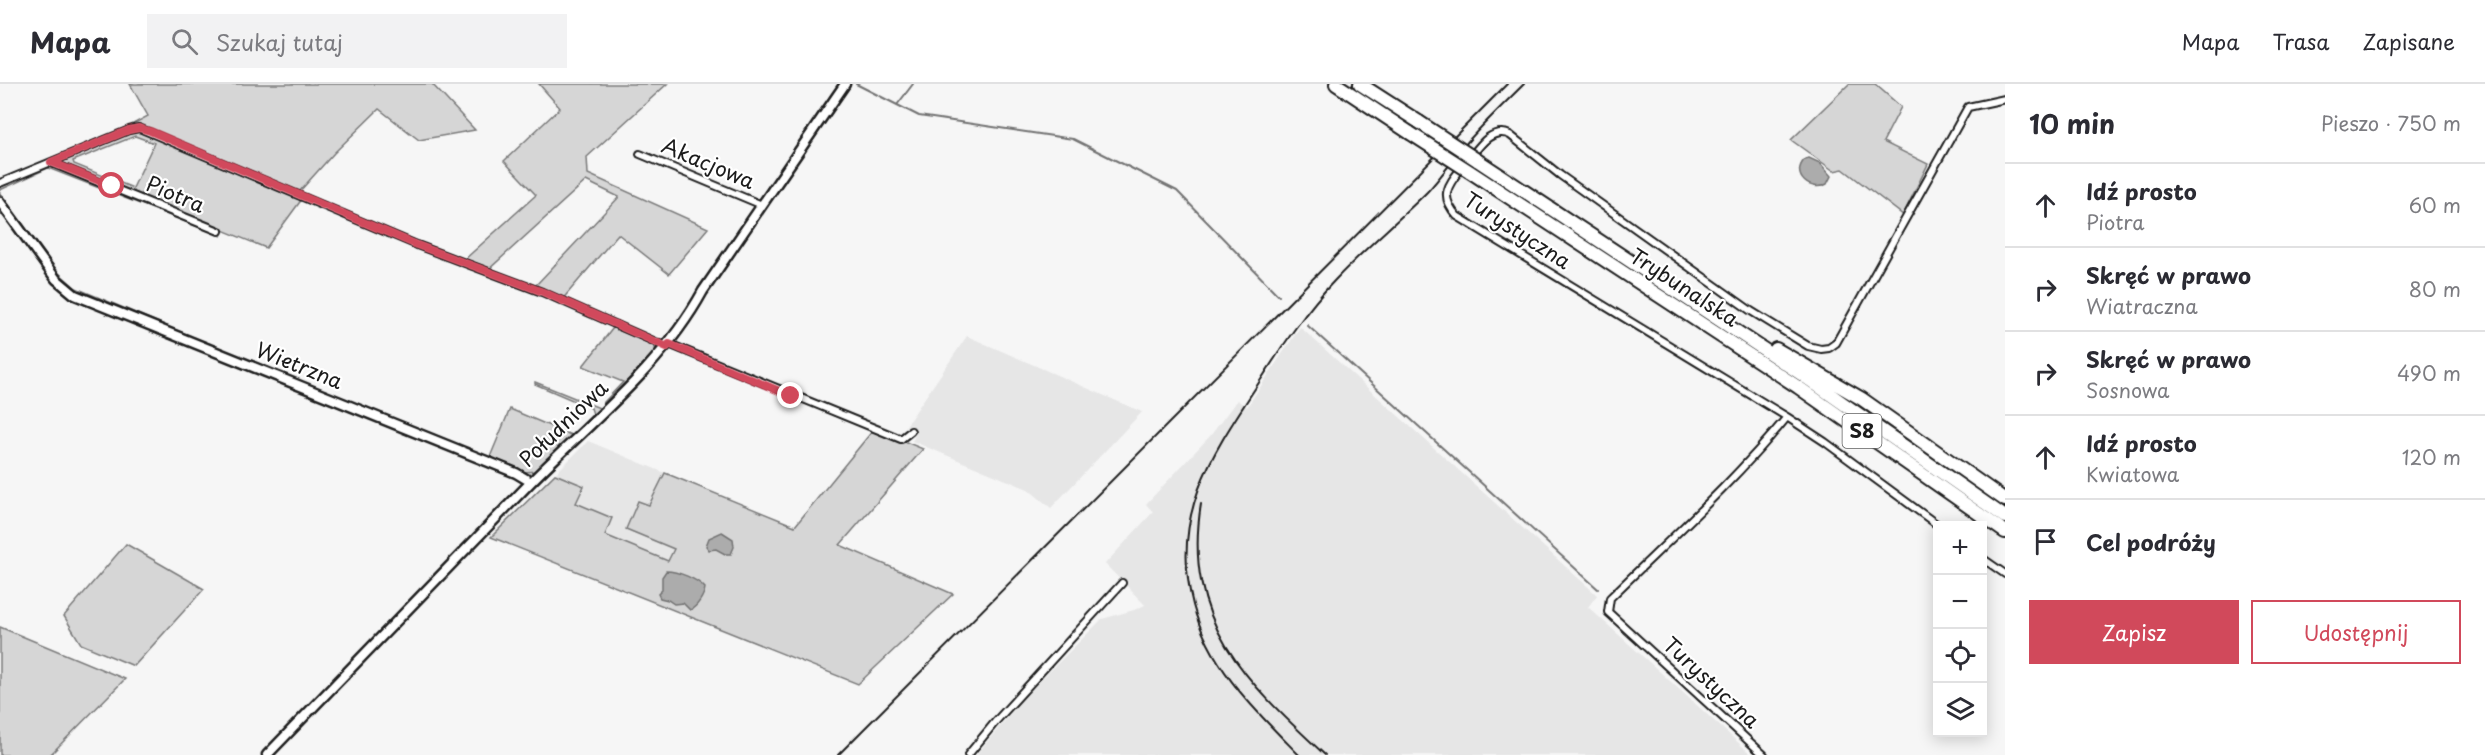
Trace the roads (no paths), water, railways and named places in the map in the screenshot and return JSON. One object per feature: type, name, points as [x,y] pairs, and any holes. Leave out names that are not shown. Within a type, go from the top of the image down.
[{"type":"highway","name":"Trybunalska","points":[[1336,84],[1410,133],[1473,165],[1723,321],[2005,517]]},
{"type":"highway","name":"Trybunalska","points":[[1360,84],[1419,122],[1473,165],[2005,532]]},
{"type":"highway","points":[[1723,321],[1851,392],[2005,500]]},
{"type":"street","name":"Południowa","points":[[267,755],[531,482],[668,346],[844,85]]},
{"type":"street","name":"Turystyczna","points":[[1764,755],[1608,612],[1607,606],[1610,598],[1771,437],[1787,417],[1457,216],[1447,203],[1447,189],[1450,182],[1485,140],[1502,133],[1510,135],[1560,175],[1751,311],[1808,346],[1829,348],[1836,344],[1968,107],[2005,99]]},
{"type":"street","points":[[0,183],[129,130],[139,128],[417,245],[543,292],[668,346],[901,439],[911,431]]},
{"type":"street","name":"Akacjowa","points":[[640,154],[762,205]]},
{"type":"street","name":"Piotra","points":[[51,162],[219,231]]},
{"type":"street","name":"Wietrzna","points":[[0,202],[56,279],[75,295],[516,473],[531,482]]},
{"type":"street","points":[[1787,417],[1934,521]]},
{"type":"street","points":[[1987,561],[2005,574]]},
{"type":"street","points":[[968,755],[996,721],[1122,583]]},
{"type":"waterway","points":[[856,84],[919,116],[1073,139],[1177,191],[1279,296]]},
{"type":"waterway","points":[[897,105],[913,84]]},
{"type":"waterway","points":[[1307,325],[1598,589]]},
{"type":"railway","points":[[838,755],[1507,84]]},
{"type":"railway","points":[[1299,755],[1236,687],[1222,668],[1201,628],[1193,605],[1187,572],[1187,541],[1200,484],[1228,431],[1314,303],[1346,269],[1427,192],[1470,139],[1524,84]]},
{"type":"railway","points":[[1201,504],[1198,545],[1201,582],[1211,616],[1226,646],[1246,674],[1296,728],[1325,755]]}]
